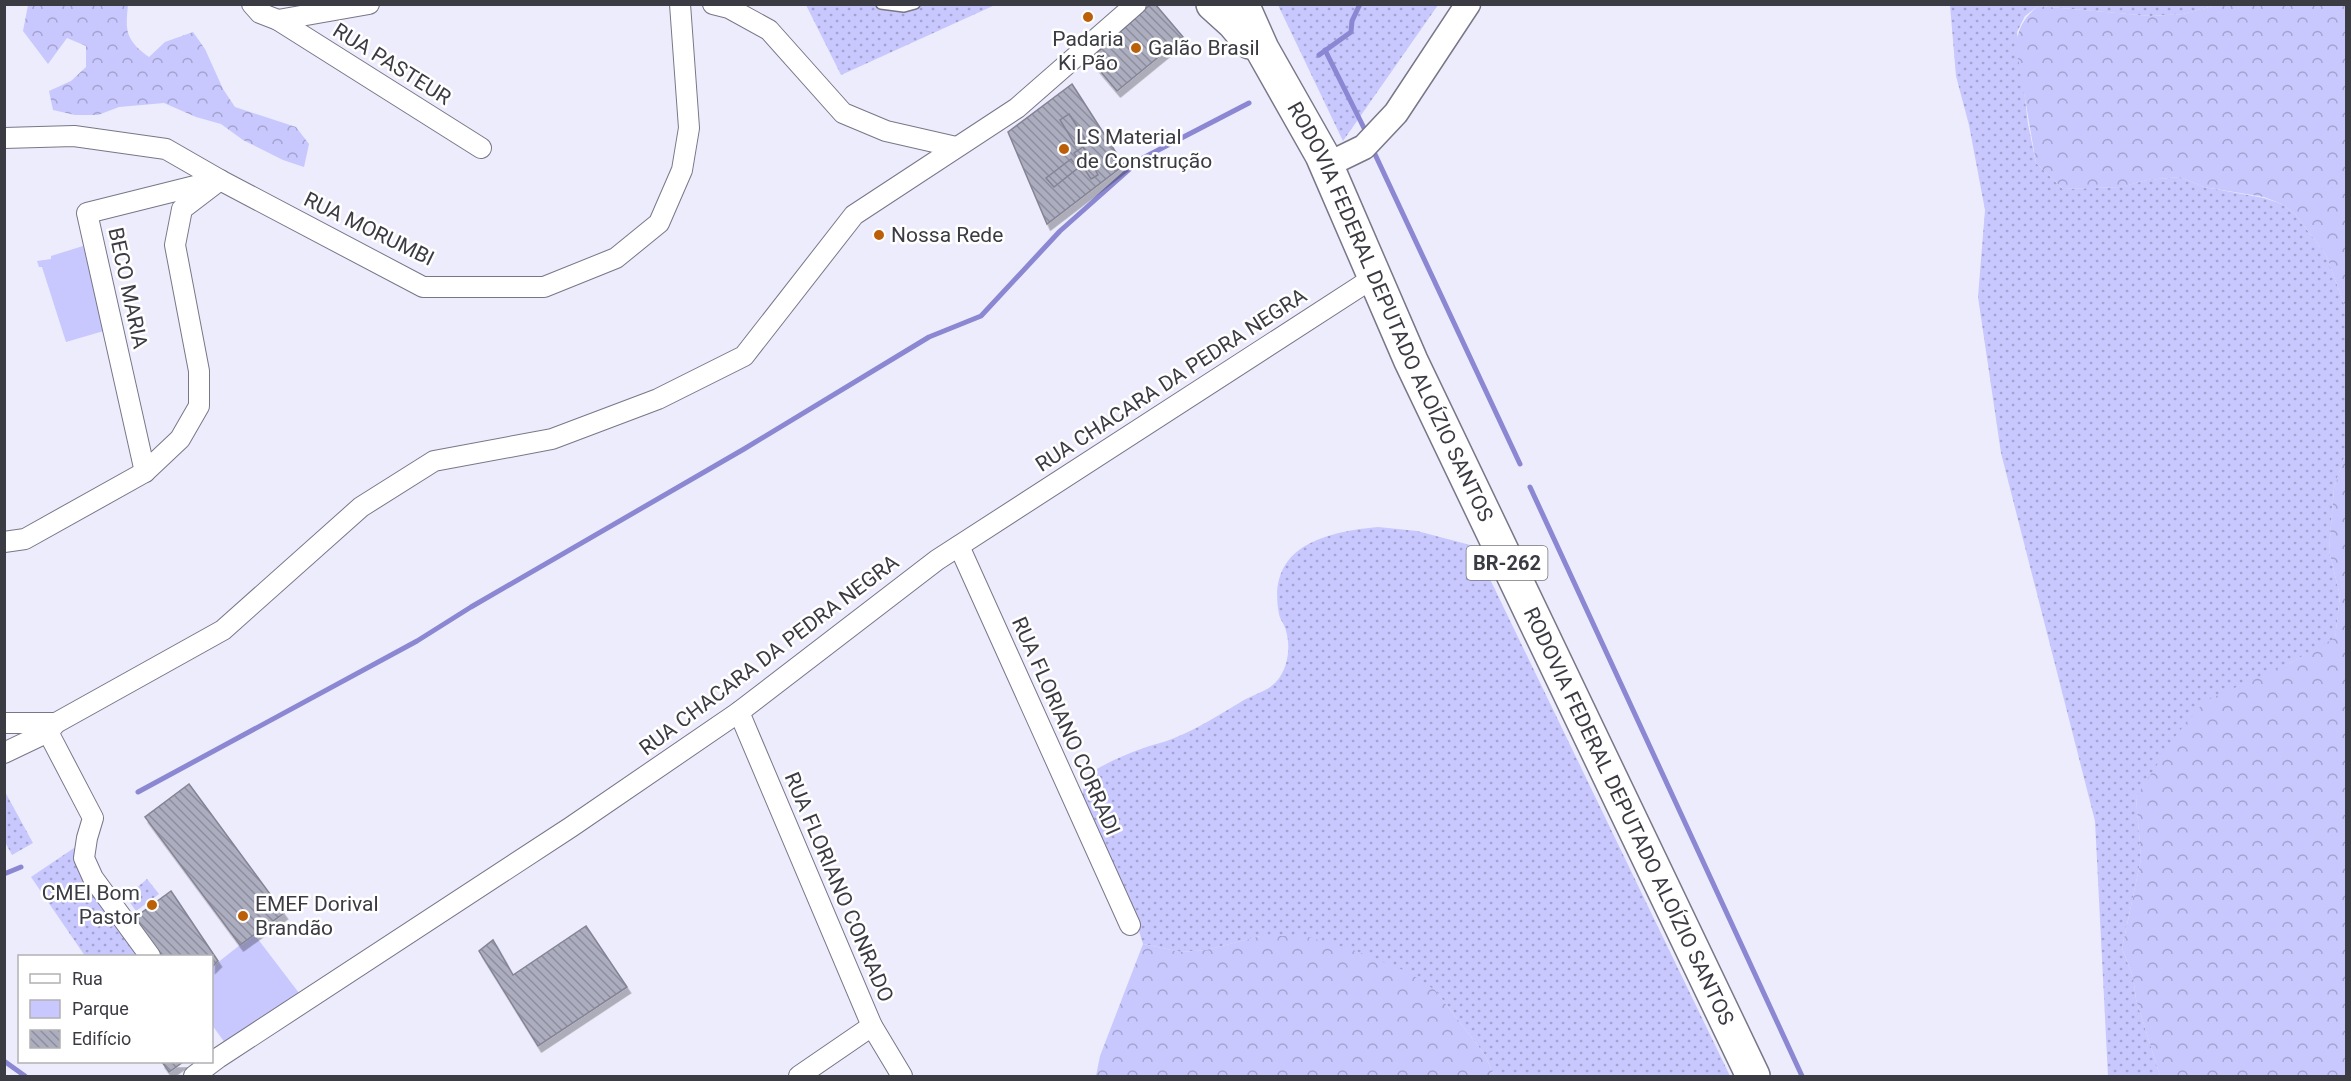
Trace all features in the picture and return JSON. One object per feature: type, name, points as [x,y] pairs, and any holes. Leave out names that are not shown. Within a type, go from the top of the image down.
[{"type":"highway","points":[[1213,4],[1234,23],[1277,76]]},
{"type":"highway","name":"RODOVIA FEDERAL DEPUTADO ALOÍZIO SANTOS","points":[[1242,4],[1277,76],[1324,160],[1416,372],[1753,1077]]},
{"type":"highway","points":[[1254,4],[1324,160]]},
{"type":"street","name":"RUA PASTEUR","points":[[252,4],[260,13],[278,20],[481,148]]},
{"type":"street","points":[[278,20],[369,4]]},
{"type":"street","name":"RUA MORUMBI","points":[[4,138],[74,136],[166,149],[423,287],[544,287],[616,258],[659,223],[682,170],[689,128],[680,4]]},
{"type":"street","points":[[713,4],[729,8],[769,30],[843,112],[886,131],[956,147]]},
{"type":"street","points":[[4,753],[223,630],[361,507],[434,460],[552,439],[658,399],[744,356],[854,215],[1017,108],[1136,4]]},
{"type":"street","points":[[1324,160],[1364,147],[1396,113],[1468,4]]},
{"type":"street","points":[[4,542],[25,539],[145,472],[180,439],[199,406],[198,371],[175,245],[182,209],[220,180]]},
{"type":"street","name":"BECO MARIA","points":[[145,472],[87,213],[220,180]]},
{"type":"street","name":"RUA CHACARA DA PEDRA NEGRA","points":[[214,1054],[571,827],[739,712],[937,560],[1376,276]]},
{"type":"street","name":"RUA FLORIANO CORRADI","points":[[959,546],[1130,926]]},
{"type":"street","name":"RUA FLORIANO CONRADO","points":[[739,712],[873,1026],[902,1077]]},
{"type":"street","points":[[4,723],[52,727]]},
{"type":"street","points":[[52,727],[93,818],[84,858],[93,878],[149,955]]},
{"type":"street","points":[[799,1077],[873,1026]]},
{"type":"street","name":"RUA CHACARA DA PEDRA NEGRA","points":[[194,1077],[206,1063]]},
{"type":"lane","points":[[881,4],[904,7],[915,4]]},
{"type":"green space","points":[[28,5],[128,5],[127,29],[131,40],[141,51],[149,57],[165,42],[193,32],[205,49],[223,89],[235,107],[296,127],[309,144],[304,167],[283,160],[243,140],[221,124],[196,117],[164,103],[119,107],[98,115],[75,115],[53,110],[49,91],[71,81],[86,67],[86,46],[67,38],[48,64],[23,31]]},
{"type":"green space","points":[[806,5],[995,5],[841,75]]},
{"type":"green space","points":[[1278,5],[1438,5],[1343,141]]},
{"type":"green space","points":[[1950,5],[2216,5],[2183,14],[2151,16],[2038,6],[2025,16],[2017,32],[2028,124],[2036,163],[2063,189],[2120,187],[2147,180],[2180,177],[2204,187],[2264,198],[2282,204],[2295,214],[2326,255],[2346,309],[2346,452],[2334,488],[2329,550],[2340,596],[2335,639],[2290,663],[2136,797],[2141,859],[2122,948],[2133,977],[2136,999],[2160,1076],[2108,1076],[2095,821],[2001,453],[1978,297],[1985,210],[1969,125],[1956,76]]},
{"type":"green space","points":[[2216,5],[2346,5],[2346,309],[2326,255],[2295,214],[2282,204],[2264,197],[2204,187],[2180,177],[2147,180],[2121,187],[2063,189],[2036,163],[2016,46],[2022,24],[2038,6],[2151,16],[2183,14]]},
{"type":"green space","points":[[83,246],[107,330],[66,342],[42,267],[39,267],[37,261],[51,259],[51,256]]},
{"type":"green space","points":[[2346,452],[2346,1076],[2160,1076],[2136,999],[2133,977],[2122,948],[2141,859],[2136,797],[2177,734],[2205,701],[2290,663],[2335,638],[2340,596],[2329,550],[2334,488]]},
{"type":"green space","points":[[1378,527],[1417,531],[1474,546],[1730,1076],[1494,1076],[1485,1055],[1435,990],[1261,936],[1206,950],[1181,952],[1143,944],[1127,892],[1082,809],[1084,777],[1119,758],[1191,731],[1273,685],[1283,671],[1288,651],[1287,637],[1279,614],[1277,591],[1282,572],[1291,558],[1304,547],[1320,539],[1338,533]]},
{"type":"green space","points":[[4,790],[33,843],[12,855],[5,842]]},
{"type":"green space","points":[[77,846],[139,955],[84,955],[31,877]]},
{"type":"green space","points":[[147,879],[159,894],[136,911],[126,897]]},
{"type":"green space","points":[[254,934],[299,993],[228,1047],[213,1026],[213,966]]},
{"type":"green space","points":[[1261,936],[1305,936],[1356,951],[1408,972],[1435,990],[1485,1055],[1494,1076],[1096,1076],[1100,1056],[1143,944],[1181,952],[1206,950]]},
{"type":"building","name":"Galão Brasil","points":[[1151,4],[1155,4],[1183,37],[1117,91],[1090,59]]},
{"type":"building","name":"LS Material de Construção","points":[[1072,84],[1124,165],[1047,224],[1008,132]]},
{"type":"building","points":[[1069,114],[1086,140],[1076,146],[1060,120]]},
{"type":"building","points":[[1083,147],[1098,175],[1091,179],[1074,153]]},
{"type":"building","points":[[1071,159],[1078,168],[1054,187],[1046,178]]},
{"type":"building","points":[[189,784],[284,913],[240,945],[145,817]]},
{"type":"building","points":[[171,891],[218,961],[213,966],[213,955],[158,955],[133,919]]},
{"type":"building","points":[[586,926],[627,987],[538,1046],[479,951],[493,940],[513,975]]},
{"type":"building","points":[[163,1063],[182,1063],[169,1072]]},
{"type":"waterway","points":[[1319,55],[1351,32],[1352,21],[1360,4]]},
{"type":"waterway","points":[[1325,50],[1366,132]]},
{"type":"waterway","points":[[138,792],[417,641],[471,607],[744,449],[929,337],[981,316],[1060,231],[1141,159],[1249,103]]},
{"type":"waterway","points":[[1373,150],[1520,464]]},
{"type":"waterway","points":[[1530,487],[1802,1076]]},
{"type":"waterway","points":[[4,874],[21,867]]},
{"type":"waterway","points":[[4,1061],[25,1076]]},
{"type":"place","name":"Padaria Ki Pão","points":[[1088,17]]},
{"type":"place","name":"Galão Brasil","points":[[1136,48]]},
{"type":"place","name":"LS Material de Construção","points":[[1064,149]]},
{"type":"place","name":"Nossa Rede","points":[[879,235]]},
{"type":"place","name":"CMEI Bom Pastor","points":[[152,905]]},
{"type":"place","name":"EMEF Dorival Brandão","points":[[243,916]]}]
